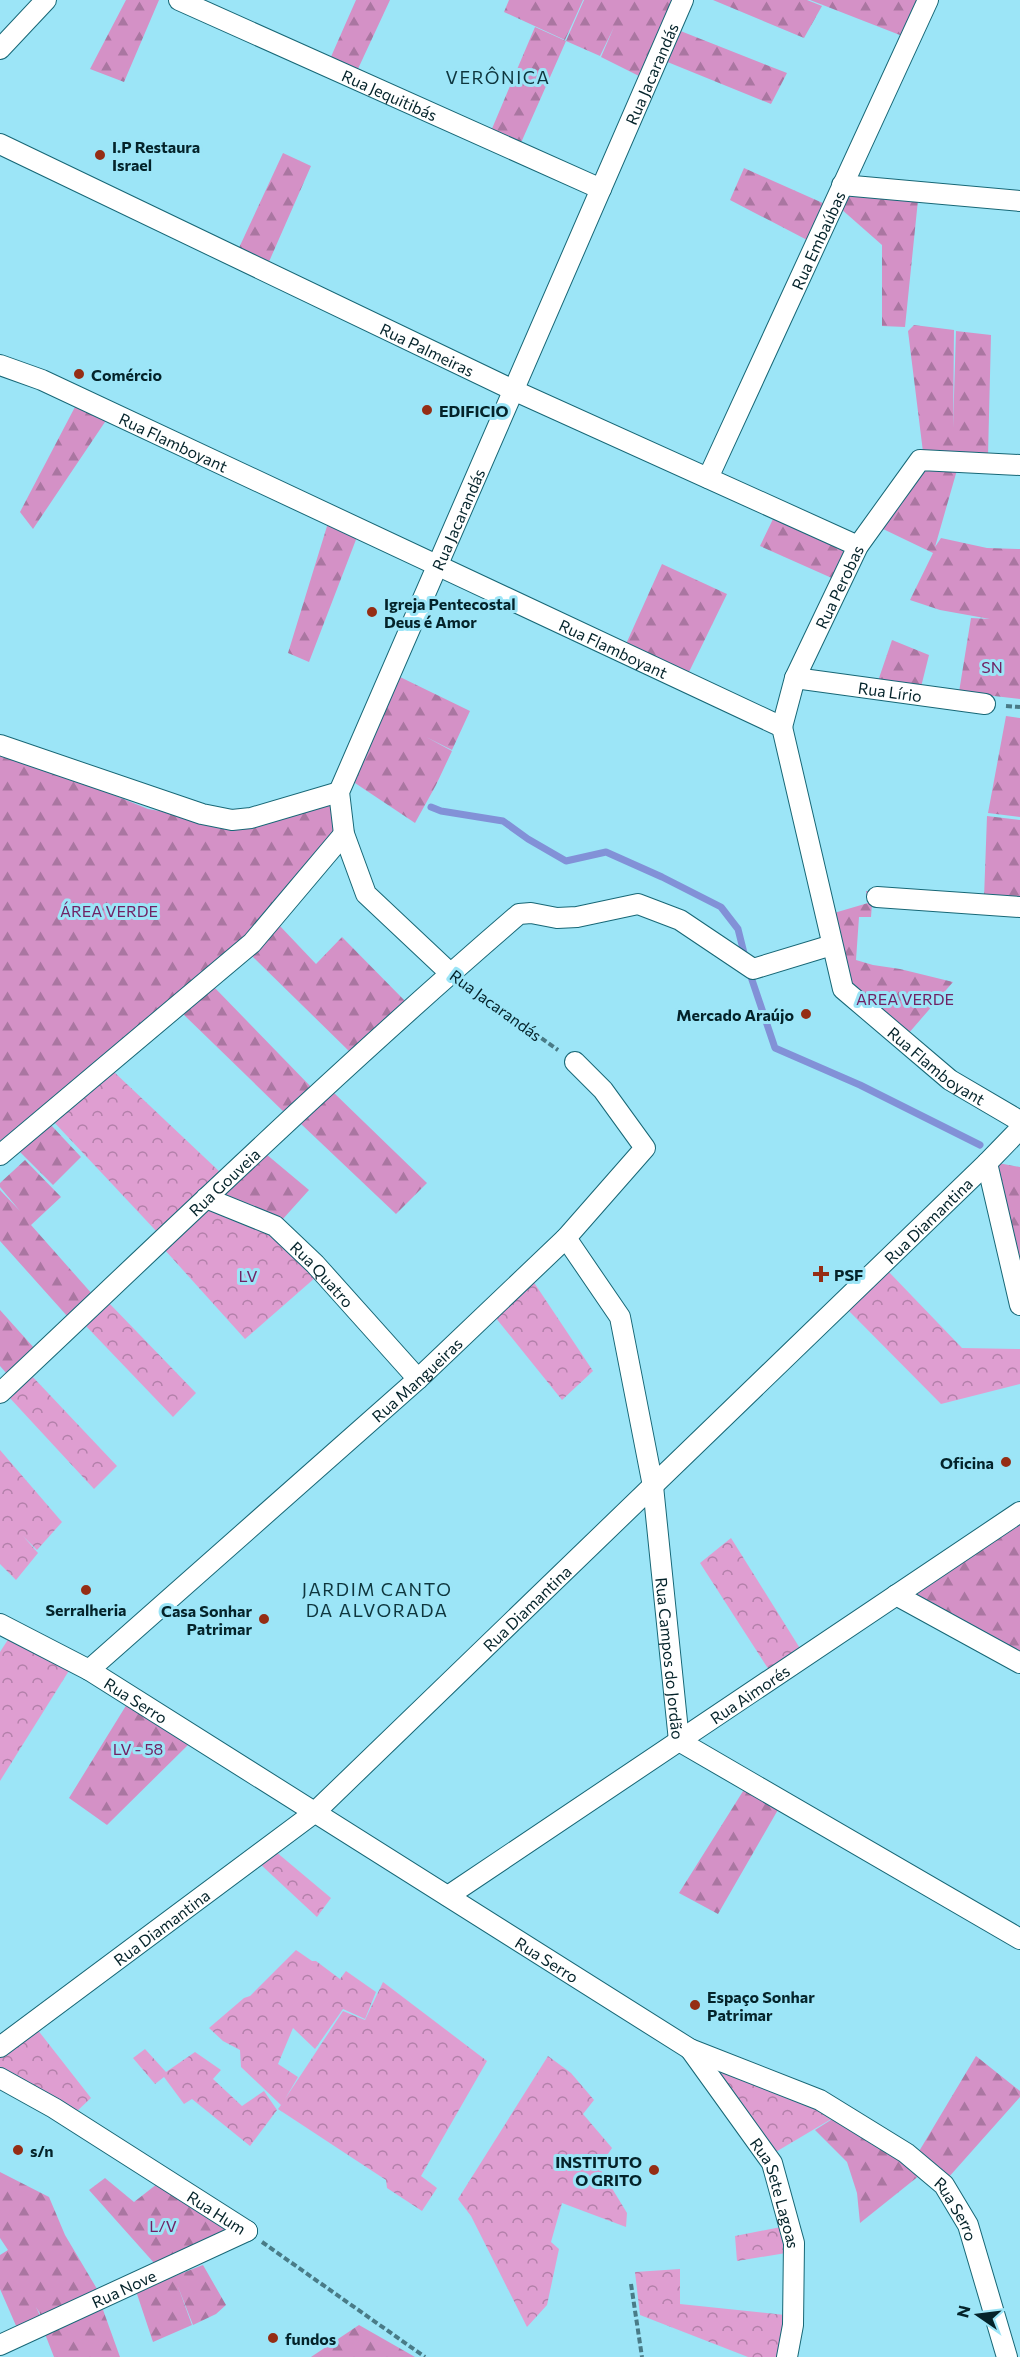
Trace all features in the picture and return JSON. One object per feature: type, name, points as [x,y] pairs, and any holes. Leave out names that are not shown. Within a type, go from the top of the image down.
[{"type":"street","points":[[0,49],[46,0]]},
{"type":"street","name":"Rua Jequitibás","points":[[179,0],[601,189]]},
{"type":"street","name":"Rua Jacarandás","points":[[450,973],[366,894],[344,834],[339,792],[683,0]]},
{"type":"street","name":"Rua Embaúbas","points":[[708,478],[928,0]]},
{"type":"street","name":"Rua Palmeiras","points":[[0,144],[513,390],[858,546]]},
{"type":"street","points":[[842,184],[1020,201]]},
{"type":"street","name":"Rua Flamboyant","points":[[0,365],[53,385],[782,727],[843,989],[950,1080],[1020,1121]]},
{"type":"street","name":"Rua Perobas","points":[[782,727],[795,678],[858,546],[920,460],[1020,465]]},
{"type":"street","name":"Rua Lírio","points":[[795,678],[985,704]]},
{"type":"street","points":[[0,745],[202,814],[232,820],[251,818],[339,792]]},
{"type":"street","points":[[0,1155],[252,943],[344,834]]},
{"type":"street","points":[[877,897],[1020,907]]},
{"type":"street","name":"Rua Gouveia","points":[[0,1393],[206,1198],[450,973],[519,914],[531,913],[556,918],[576,917],[638,904],[680,920],[753,969],[832,945]]},
{"type":"street","name":"Rua Mangueiras","points":[[89,1670],[418,1379],[566,1238],[645,1148],[603,1090],[575,1062]]},
{"type":"street","name":"Rua Diamantina","points":[[0,2047],[314,1813],[1020,1129]]},
{"type":"street","points":[[987,1163],[1020,1305]]},
{"type":"street","name":"Rua Quatro","points":[[206,1198],[275,1226],[315,1264],[418,1379]]},
{"type":"street","name":"Rua Campos do Jordão","points":[[566,1238],[620,1317],[653,1486],[679,1741],[1020,1939]]},
{"type":"street","name":"Rua Aimorés","points":[[448,1896],[1020,1512]]},
{"type":"street","points":[[896,1595],[1020,1663]]},
{"type":"street","name":"Rua Serro","points":[[0,1624],[89,1670],[690,2049],[820,2100],[906,2153],[944,2185],[968,2225],[1006,2357]]},
{"type":"street","name":"Rua Sete Lagoas","points":[[690,2049],[772,2163],[794,2243],[793,2325],[787,2357]]},
{"type":"street","name":"Rua Hum","points":[[0,2078],[54,2108],[247,2231]]},
{"type":"street","name":"Rua Nove","points":[[0,2345],[247,2231]]},
{"type":"path","name":"Rua Jacarandás","points":[[450,973],[575,1062]]},
{"type":"path","name":"Rua Hum","points":[[247,2231],[425,2357]]},
{"type":"path","points":[[631,2284],[642,2357]]},
{"type":"green space","points":[[126,0],[159,0],[124,82],[90,69]]},
{"type":"green space","points":[[356,0],[390,0],[357,71],[330,59]]},
{"type":"green space","points":[[509,0],[583,0],[565,40],[504,12]]},
{"type":"green space","points":[[584,0],[674,0],[641,77],[601,57],[614,27],[600,56],[566,41]]},
{"type":"green space","points":[[713,0],[807,0],[822,6],[804,38]]},
{"type":"green space","points":[[810,0],[923,0],[905,37]]},
{"type":"green space","points":[[535,27],[566,41],[520,145],[491,131]]},
{"type":"green space","points":[[678,30],[787,73],[771,104],[665,61]]},
{"type":"green space","points":[[283,153],[311,166],[268,264],[238,250]]},
{"type":"green space","points":[[744,168],[825,204],[809,241],[730,200]]},
{"type":"green space","points":[[847,193],[918,200],[905,327],[882,326],[882,245],[840,208]]},
{"type":"green space","points":[[914,325],[954,330],[953,428],[956,331],[991,335],[988,456],[923,452],[908,331]]},
{"type":"green space","points":[[76,405],[107,419],[33,529],[20,512]]},
{"type":"green space","name":"SN","points":[[924,468],[957,470],[935,547],[941,538],[987,548],[1020,549],[1020,699],[959,692],[971,618],[990,619],[940,610],[910,600],[933,553],[881,528]]},
{"type":"green space","points":[[774,517],[848,550],[834,579],[760,546]]},
{"type":"green space","points":[[328,523],[357,537],[309,662],[288,653]]},
{"type":"green space","points":[[662,564],[727,594],[688,674],[626,644]]},
{"type":"green space","points":[[892,640],[929,655],[921,687],[878,681]]},
{"type":"green space","points":[[398,676],[470,711],[452,750],[426,737],[452,751],[415,823],[352,781]]},
{"type":"green space","points":[[1006,716],[1020,718],[1020,817],[988,813]]},
{"type":"green space","name":"ÁREA VERDE","points":[[0,755],[65,775],[148,809],[235,824],[335,799],[335,836],[260,927],[0,1141]]},
{"type":"green space","points":[[987,816],[1020,820],[1020,900],[984,898]]},
{"type":"green space","name":"AREA VERDE","points":[[866,891],[873,891],[871,917],[859,917],[856,960],[953,982],[908,1034],[850,984],[834,913],[868,903]]},
{"type":"green space","points":[[279,925],[316,964],[342,937],[407,1003],[352,1054],[251,955]]},
{"type":"green space","points":[[214,987],[313,1089],[286,1114],[181,1012]]},
{"type":"green space","points":[[113,1071],[221,1173],[158,1233],[53,1121]]},
{"type":"green space","points":[[333,1092],[427,1183],[396,1214],[300,1123]]},
{"type":"green space","points":[[50,1124],[81,1157],[53,1185],[18,1150]]},
{"type":"green space","points":[[266,1154],[309,1190],[282,1220],[221,1195]]},
{"type":"green space","points":[[25,1160],[61,1197],[31,1225],[93,1295],[68,1317],[0,1241],[0,1190],[20,1211],[0,1187],[0,1183]]},
{"type":"green space","points":[[998,1163],[1020,1167],[1020,1265]]},
{"type":"green space","name":"LV","points":[[209,1208],[271,1232],[316,1277],[245,1339],[164,1249]]},
{"type":"green space","points":[[887,1270],[962,1348],[1020,1349],[1020,1384],[941,1404],[847,1309]]},
{"type":"green space","points":[[533,1281],[593,1371],[562,1400],[495,1317]]},
{"type":"green space","points":[[108,1302],[196,1393],[173,1417],[84,1324]]},
{"type":"green space","points":[[0,1310],[35,1349],[8,1375],[0,1366]]},
{"type":"green space","points":[[31,1375],[117,1466],[94,1489],[8,1396]]},
{"type":"green space","points":[[0,1450],[62,1522],[37,1550],[23,1536],[38,1553],[16,1580],[0,1564]]},
{"type":"green space","points":[[1020,1523],[1020,1654],[910,1593]]},
{"type":"green space","points":[[731,1538],[801,1650],[769,1670],[700,1563]]},
{"type":"green space","points":[[9,1638],[70,1669],[0,1781],[0,1652]]},
{"type":"green space","name":"LV - 58","points":[[127,1704],[190,1743],[107,1825],[69,1798]]},
{"type":"green space","points":[[745,1788],[779,1808],[718,1914],[679,1893]]},
{"type":"green space","points":[[275,1851],[331,1898],[317,1917],[259,1863]]},
{"type":"green space","points":[[296,1950],[312,1961],[316,1961],[340,1979],[346,1971],[376,1992],[365,2019],[343,2009],[315,2049],[293,2028],[278,2064],[298,2077],[285,2099],[343,2011],[365,2020],[383,1982],[487,2061],[421,2176],[437,2188],[422,2211],[387,2188],[386,2180],[278,2109],[281,2105],[241,2067],[240,2050],[223,2041],[209,2028],[244,1998],[250,1996]]},
{"type":"green space","points":[[37,2029],[91,2098],[76,2112],[0,2069],[0,2057]]},
{"type":"green space","points":[[145,2049],[166,2072],[195,2052],[221,2070],[213,2079],[242,2106],[264,2091],[277,2110],[250,2146],[192,2099],[184,2104],[164,2077],[155,2084],[133,2058]]},
{"type":"green space","points":[[548,2056],[571,2073],[594,2100],[583,2114],[612,2148],[599,2167],[627,2213],[626,2227],[562,2203],[551,2242],[559,2249],[547,2305],[527,2327],[471,2216],[458,2199]]},
{"type":"green space","points":[[976,2056],[1020,2091],[1020,2097],[948,2178],[918,2153]]},
{"type":"green space","points":[[718,2068],[805,2103],[833,2118],[774,2153],[716,2072]]},
{"type":"green space","points":[[834,2118],[878,2145],[920,2175],[860,2223],[857,2193],[847,2162],[815,2130]]},
{"type":"green space","points":[[0,2172],[49,2197],[65,2235],[100,2294],[42,2317],[36,2307],[41,2318],[17,2328],[0,2289],[0,2255],[8,2250],[0,2238]]},
{"type":"green space","name":"L/V","points":[[105,2178],[134,2202],[157,2184],[230,2229],[155,2264],[89,2190]]},
{"type":"green space","points":[[781,2227],[786,2253],[737,2261],[735,2236]]},
{"type":"green space","points":[[203,2265],[226,2305],[216,2314],[193,2325],[177,2284],[192,2325],[153,2342],[136,2291]]},
{"type":"green space","points":[[680,2269],[680,2304],[785,2315],[778,2357],[748,2357],[640,2315],[635,2272]]},
{"type":"green space","points":[[102,2307],[120,2357],[54,2357],[45,2334]]},
{"type":"green space","points":[[359,2325],[415,2357],[311,2357]]},
{"type":"waterway","points":[[431,807],[441,811],[503,821],[566,861],[606,852],[662,877],[721,907],[738,929],[745,957]]},
{"type":"waterway","points":[[749,971],[775,1048],[860,1085],[980,1145]]},
{"type":"place","name":"I.P Restaura Israel","points":[[100,155]]},
{"type":"place","name":"Comércio","points":[[79,374]]},
{"type":"place","name":"EDIFICIO","points":[[427,410]]},
{"type":"place","name":"Igreja Pentecostal Deus é Amor","points":[[372,612]]},
{"type":"place","name":"Mercado Araújo","points":[[806,1014]]},
{"type":"place","name":"PSF","points":[[821,1274]]},
{"type":"place","name":"Oficina","points":[[1006,1462]]},
{"type":"place","name":"Serralheria","points":[[86,1590]]},
{"type":"place","name":"Casa Sonhar Patrimar","points":[[264,1619]]},
{"type":"place","name":"Espaço Sonhar Patrimar","points":[[695,2005]]},
{"type":"place","name":"s/n","points":[[18,2150]]},
{"type":"place","name":"INSTITUTO O GRITO","points":[[654,2170]]},
{"type":"place","name":"fundos","points":[[273,2338]]},
{"type":"district","name":"VERÔNICA","points":[[498,77]]},
{"type":"district","name":"JARDIM CANTO DA ALVORADA","points":[[377,1599]]}]
